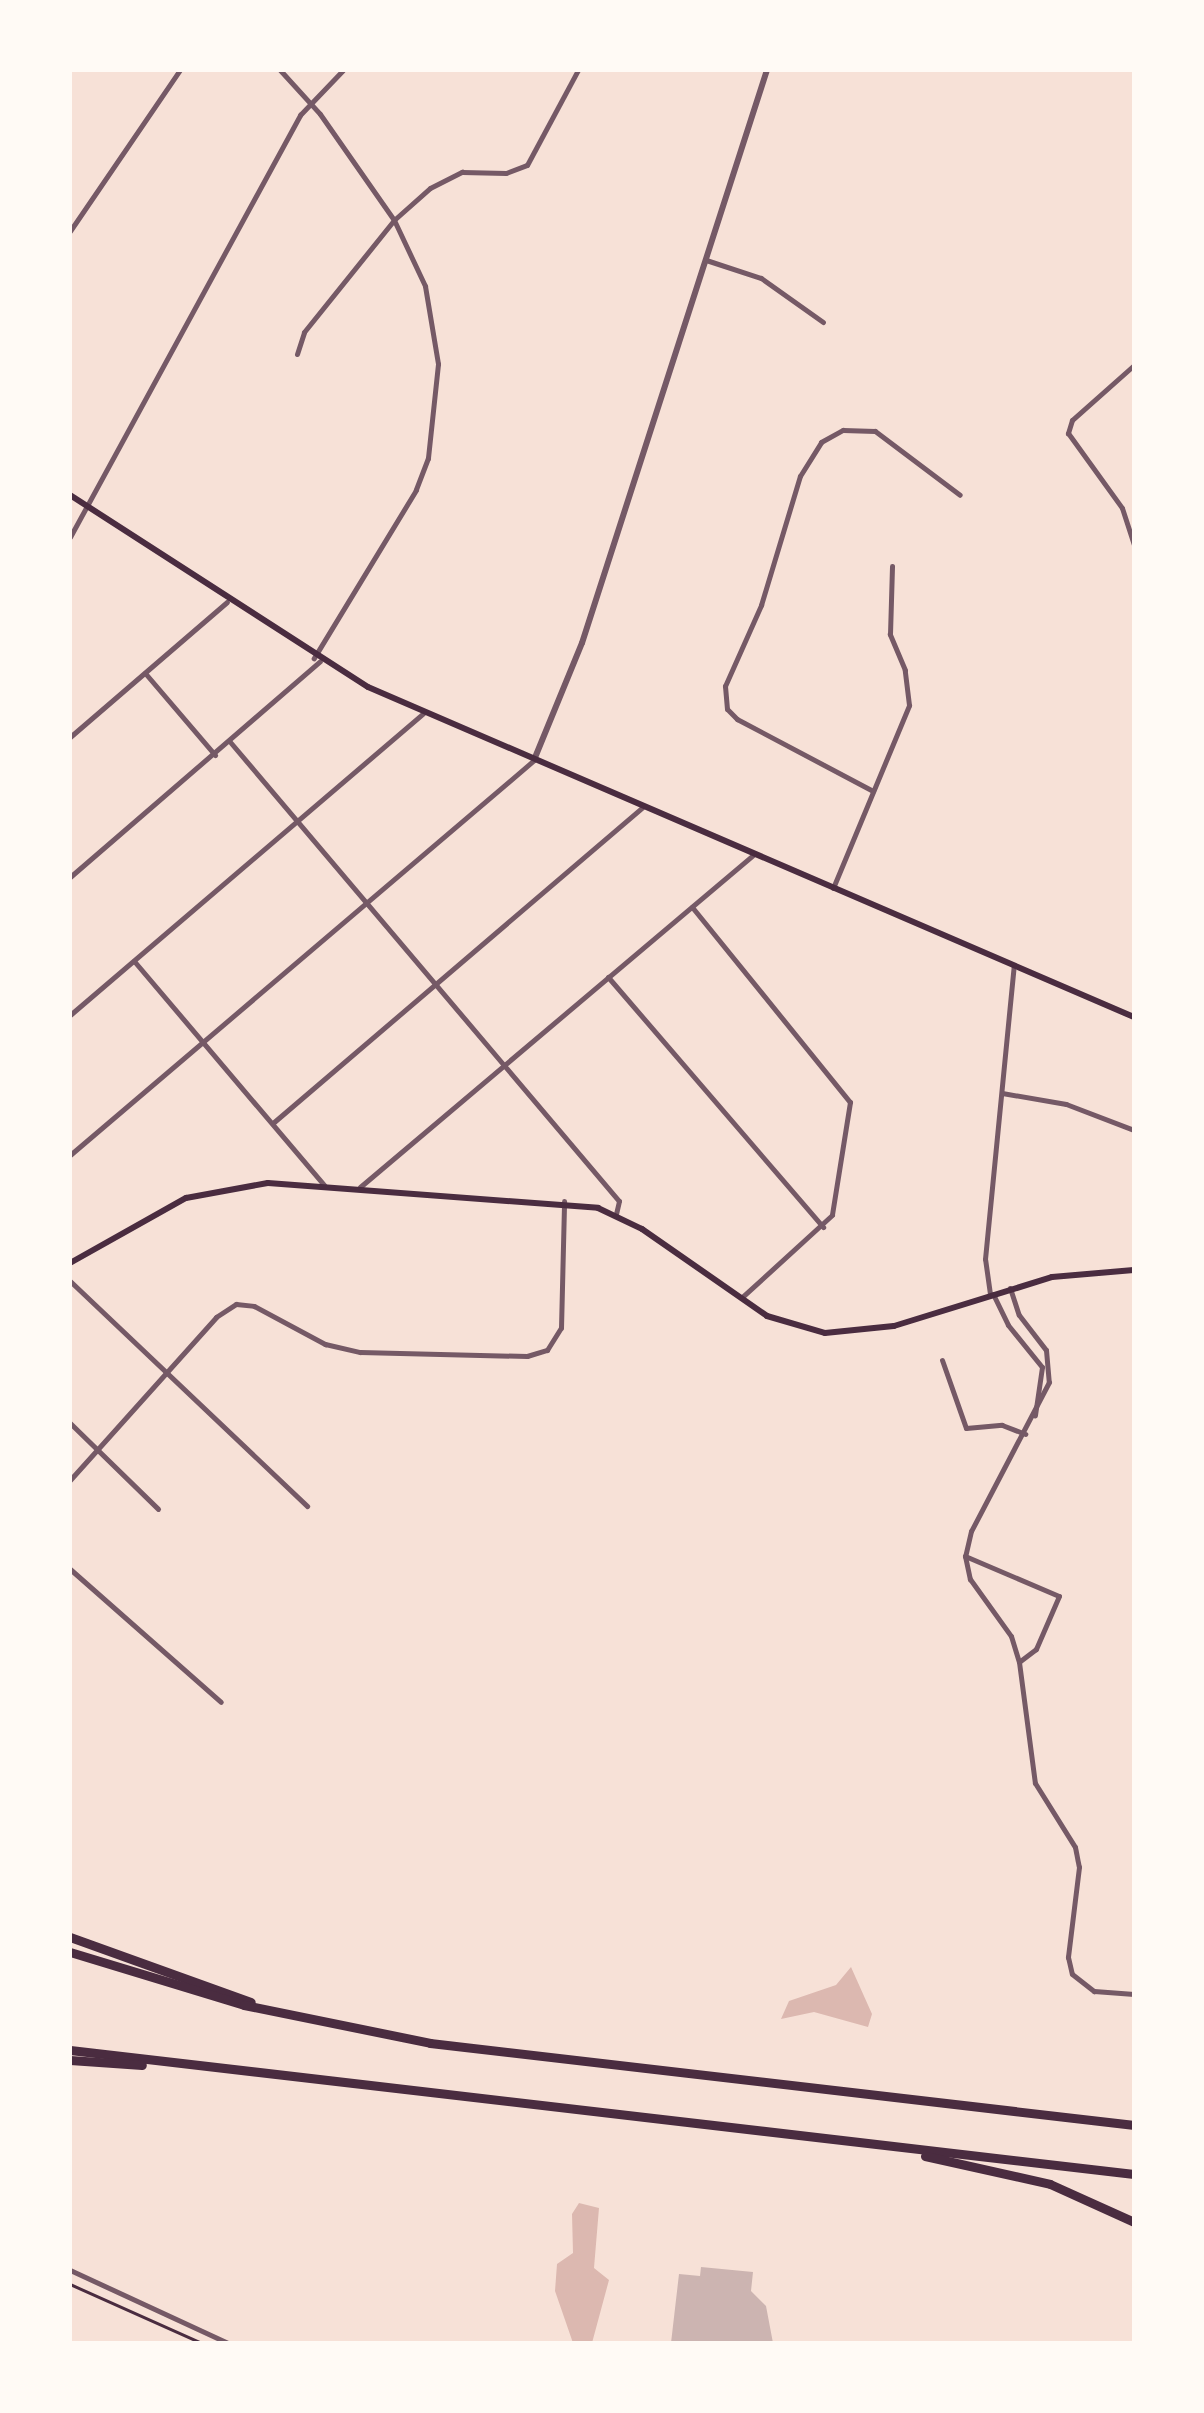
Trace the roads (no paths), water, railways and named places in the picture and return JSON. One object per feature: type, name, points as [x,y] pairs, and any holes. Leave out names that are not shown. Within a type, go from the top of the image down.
[{"type":"highway","points":[[70,1937],[306,2020]]},
{"type":"highway","points":[[70,1952],[306,2020],[494,2052],[1134,2124]]},
{"type":"highway","points":[[70,2050],[1134,2174]]},
{"type":"highway","points":[[70,2060],[189,2066]]},
{"type":"highway","points":[[864,2143],[1035,2180],[1134,2222]]},
{"type":"main road","points":[[70,494],[317,660],[423,714],[1134,1016]]},
{"type":"main road","points":[[70,1263],[208,1190],[324,1185],[564,1200],[616,1214],[779,1322],[824,1332],[894,1326],[1010,1288],[1134,1270]]},
{"type":"street","points":[[70,231],[180,70]]},
{"type":"street","points":[[70,877],[231,743],[317,660],[428,458],[437,395],[435,331],[424,286],[394,220],[280,70]]},
{"type":"street","points":[[70,536],[309,105],[344,70]]},
{"type":"street","points":[[297,354],[304,332],[394,220],[449,176],[506,173],[527,165],[578,70]]},
{"type":"street","points":[[70,1155],[533,761],[582,643],[767,70]]},
{"type":"street","points":[[706,260],[760,278],[823,322]]},
{"type":"street","points":[[1134,365],[1072,420],[1068,433],[1130,514],[1134,545]]},
{"type":"street","points":[[873,792],[736,718],[724,702],[725,686],[765,592],[800,476],[821,442],[843,430],[875,432],[960,496]]},
{"type":"street","points":[[833,888],[908,705],[905,670],[890,634],[892,566]]},
{"type":"street","points":[[70,737],[228,602]]},
{"type":"street","points":[[145,674],[216,756]]},
{"type":"street","points":[[70,1015],[300,823],[423,714]]},
{"type":"street","points":[[231,743],[618,1201],[616,1214]]},
{"type":"street","points":[[274,1122],[642,808]]},
{"type":"street","points":[[360,1187],[753,854]]},
{"type":"street","points":[[692,907],[848,1093],[834,1207],[822,1228],[740,1298]]},
{"type":"street","points":[[134,960],[324,1185]]},
{"type":"street","points":[[1014,966],[985,1258],[991,1294],[1008,1326],[1042,1367],[1032,1422]]},
{"type":"street","points":[[608,977],[822,1228]]},
{"type":"street","points":[[1002,1093],[1066,1104],[1134,1130]]},
{"type":"street","points":[[70,1480],[216,1317],[245,1304],[325,1344],[360,1352],[541,1353],[561,1328],[564,1200]]},
{"type":"street","points":[[70,1280],[307,1506]]},
{"type":"street","points":[[1010,1288],[1049,1365],[1046,1396],[971,1531],[965,1556],[970,1579],[1011,1636],[1019,1662],[1034,1783],[1071,1837],[1079,1866],[1068,1958],[1072,1974],[1094,1991],[1134,1994]]},
{"type":"street","points":[[942,1360],[966,1428],[1002,1425],[1026,1434]]},
{"type":"street","points":[[70,1424],[158,1509]]},
{"type":"street","points":[[965,1556],[1058,1596],[1036,1649],[1019,1662]]},
{"type":"street","points":[[70,1568],[221,1702]]},
{"type":"street","points":[[70,2270],[228,2343]]}]
